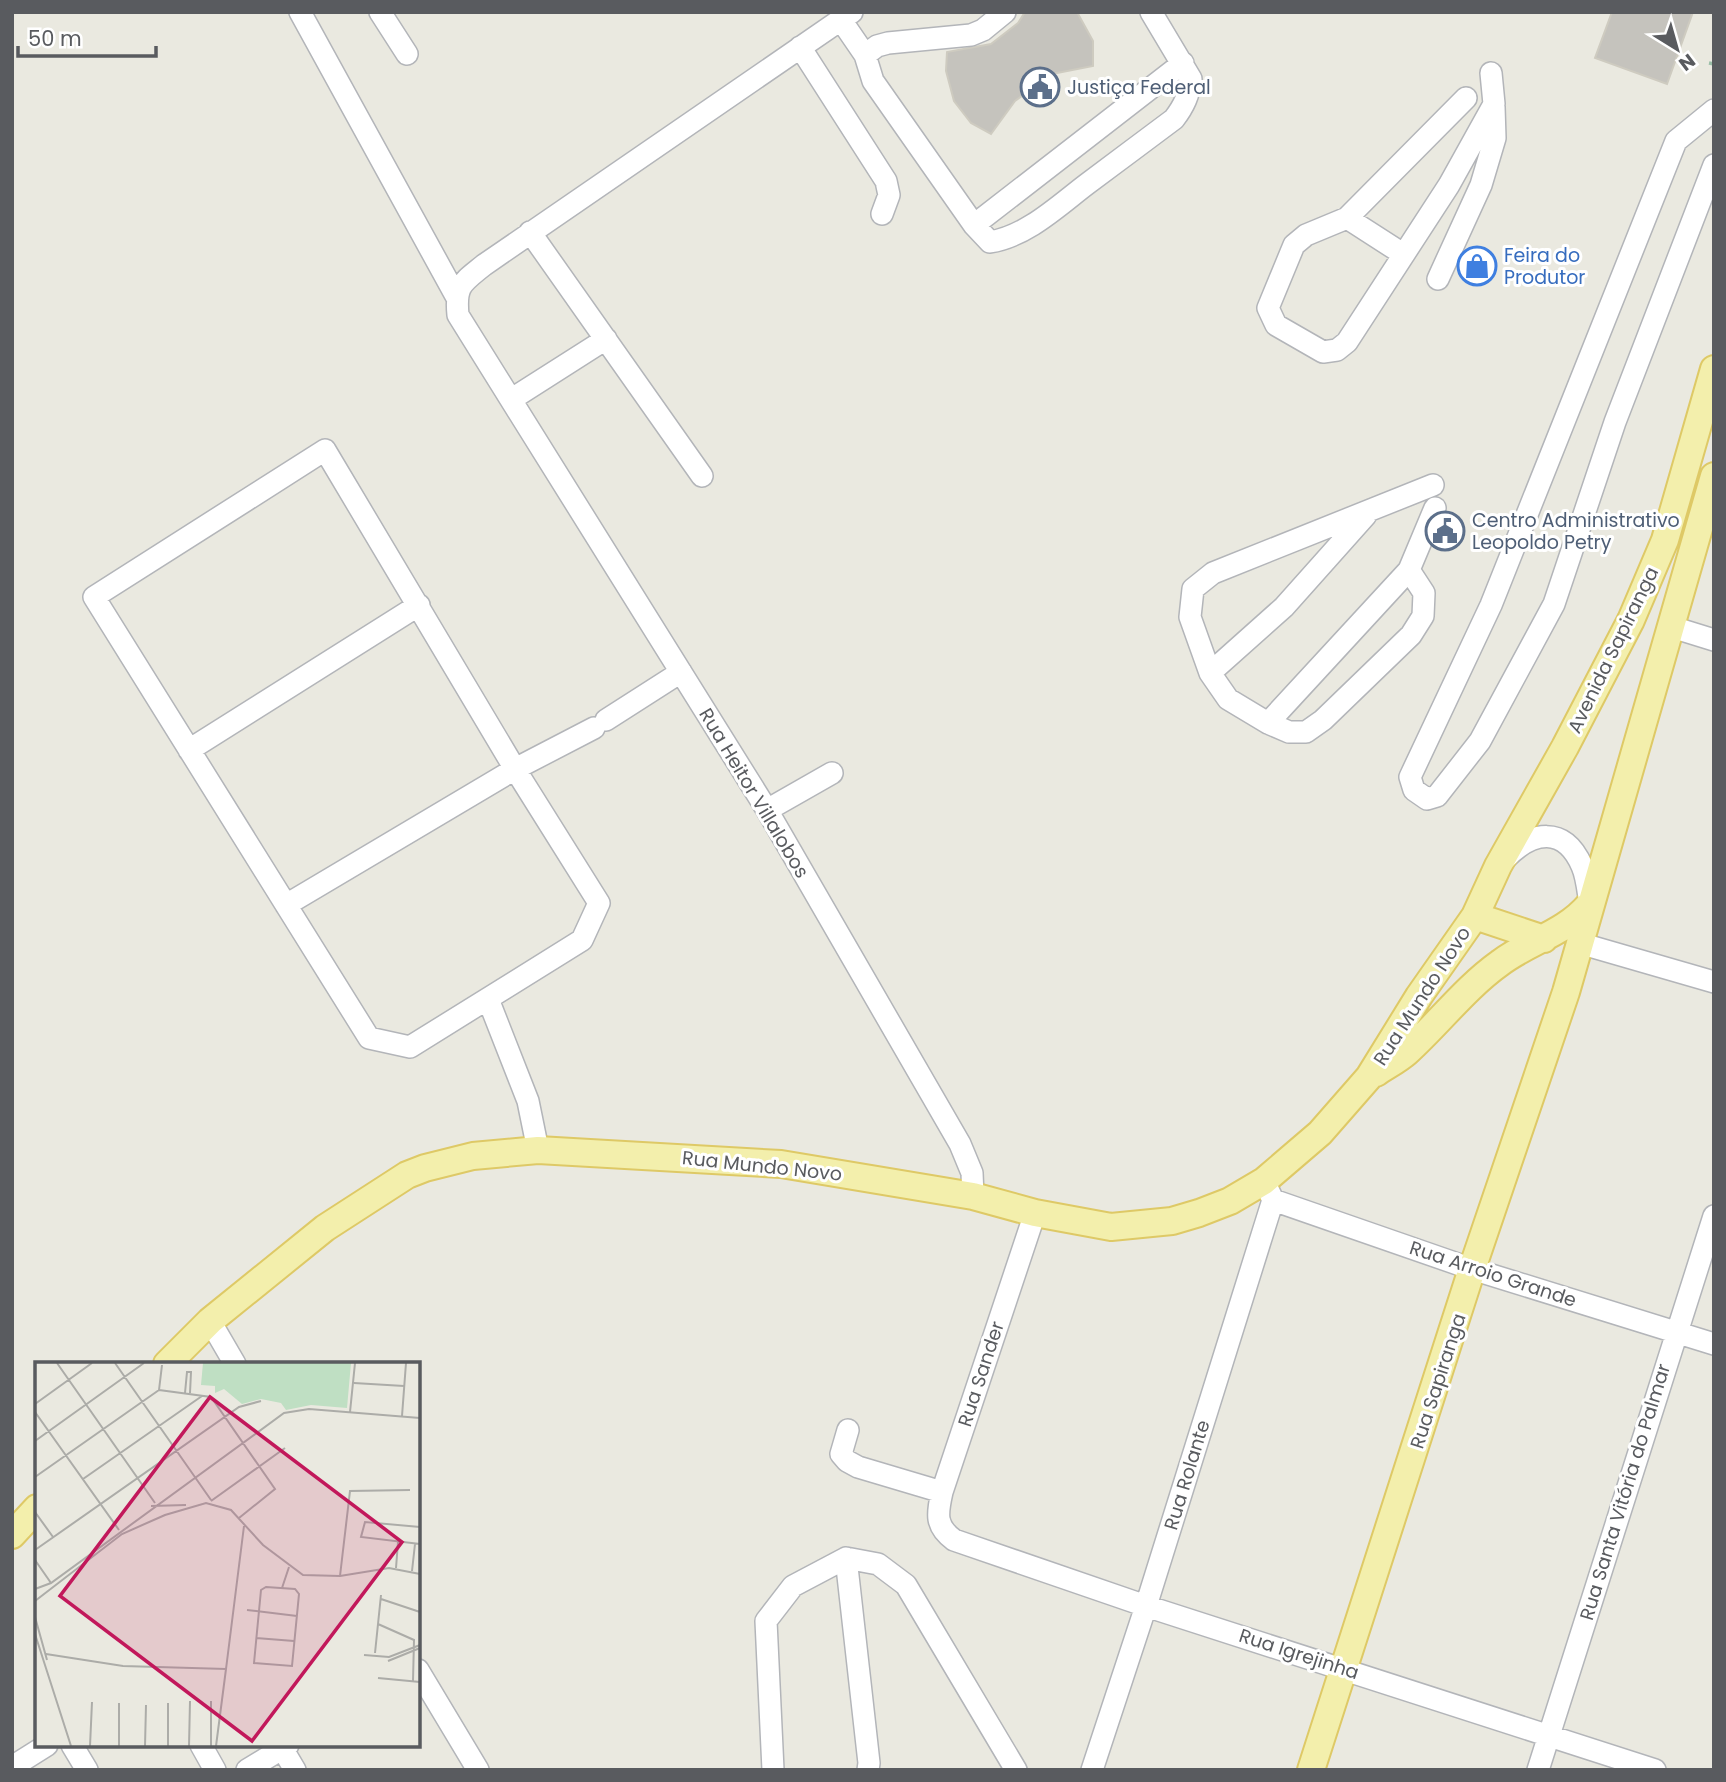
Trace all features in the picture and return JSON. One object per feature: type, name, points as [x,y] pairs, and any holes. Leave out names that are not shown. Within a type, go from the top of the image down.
[{"type":"main road","name":"Avenida Sapiranga","points":[[1475,916],[1498,866],[1565,747],[1631,620],[1665,540],[1714,369]]},
{"type":"main road","name":"Avenida Sapiranga","points":[[1590,904],[1714,476]]},
{"type":"main road","points":[[1544,939],[1577,919],[1590,904]]},
{"type":"main road","name":"Rua Sapiranga","points":[[1311,1770],[1472,1269],[1566,992],[1590,904]]},
{"type":"main road","points":[[1475,916],[1544,939],[1560,964],[1566,992]]},
{"type":"main road","name":"Rua Mundo Novo","points":[[169,1362],[209,1321],[325,1228],[407,1175],[473,1156],[538,1150],[781,1164],[973,1196],[1035,1213],[1111,1227],[1150,1224],[1199,1213],[1230,1200],[1268,1190],[1369,1077],[1419,996],[1475,916]]},
{"type":"main road","name":"Rua Mundo Novo","points":[[1369,1077],[1405,1054],[1490,971],[1516,953],[1544,939]]},
{"type":"main road","points":[[12,1535],[35,1510]]},
{"type":"street","name":"Rua Heitor Villalobos","points":[[300,12],[456,296],[458,315],[767,810],[960,1144],[972,1173],[973,1196]]},
{"type":"street","points":[[380,12],[407,54]]},
{"type":"street","points":[[865,54],[888,43],[971,35],[983,30],[1005,12]]},
{"type":"street","points":[[456,296],[462,282],[530,232],[847,16],[865,54],[873,81],[974,225],[990,242],[1002,240],[1044,217],[1174,119],[1188,99],[1191,79],[1151,12]]},
{"type":"street","points":[[800,47],[886,181],[889,195],[883,214]]},
{"type":"street","points":[[974,225],[1183,63]]},
{"type":"street","points":[[1438,279],[1481,185],[1495,138],[1491,73]]},
{"type":"street","points":[[1466,98],[1347,218],[1306,235],[1294,245],[1268,308],[1276,325],[1323,352],[1337,351],[1347,342],[1449,185],[1494,104]]},
{"type":"street","points":[[1714,110],[1675,141],[1491,604],[1410,777],[1414,790],[1427,799],[1437,796],[1480,741],[1554,604],[1615,422],[1714,165]]},
{"type":"street","points":[[1347,218],[1403,254]]},
{"type":"street","points":[[530,232],[702,476]]},
{"type":"street","points":[[512,399],[606,339]]},
{"type":"street","points":[[325,450],[419,604],[515,769],[599,903],[582,940],[411,1047],[369,1038],[94,597],[325,450]]},
{"type":"street","points":[[1409,570],[1424,593],[1423,616],[1411,635],[1323,720],[1306,732],[1289,732],[1228,699],[1210,673],[1190,617],[1193,589],[1213,573],[1433,485]]},
{"type":"street","points":[[1268,723],[1409,570],[1435,508]]},
{"type":"street","points":[[1210,673],[1284,607],[1369,511]]},
{"type":"street","points":[[189,750],[419,604]]},
{"type":"street","points":[[1672,626],[1714,640]]},
{"type":"street","points":[[286,905],[515,769],[600,724],[681,672]]},
{"type":"street","points":[[767,810],[832,773]]},
{"type":"street","points":[[1498,866],[1520,844],[1548,835],[1557,838],[1570,848],[1584,869],[1590,904]]},
{"type":"street","points":[[1579,943],[1714,982]]},
{"type":"street","points":[[488,999],[528,1101],[538,1150]]},
{"type":"street","name":"Rua Arroio Grande","points":[[1268,1190],[1472,1269],[1714,1344]]},
{"type":"street","name":"Rua Rolante","points":[[1092,1770],[1146,1606],[1268,1190]]},
{"type":"street","name":"Rua Sander","points":[[946,1534],[939,1525],[937,1515],[942,1492],[1035,1213]]},
{"type":"street","name":"Rua Santa Vitória do Palmar","points":[[1538,1770],[1714,1216]]},
{"type":"street","points":[[209,1321],[234,1362]]},
{"type":"street","points":[[848,1430],[841,1454],[847,1461],[858,1467],[942,1492]]},
{"type":"street","name":"Rua Igrejinha","points":[[946,1534],[954,1541],[1146,1606],[1655,1770]]},
{"type":"street","points":[[846,1558],[868,1749],[868,1770]]},
{"type":"street","points":[[773,1770],[765,1621],[793,1586],[846,1558],[878,1564],[906,1585],[1016,1770]]},
{"type":"street","points":[[420,1673],[478,1770]]},
{"type":"street","points":[[15,1760],[43,1747]]},
{"type":"street","points":[[73,1747],[87,1770]]},
{"type":"street","points":[[202,1747],[215,1770]]},
{"type":"street","points":[[247,1770],[285,1747],[295,1770]]},
{"type":"building","points":[[1025,12],[1077,12],[1093,41],[1093,66],[1052,74],[1015,101],[991,134],[971,123],[954,101],[946,71],[947,52],[991,44],[1018,23]]},
{"type":"building","points":[[1612,12],[1693,12],[1667,84],[1595,58]]},
{"type":"place","name":"Justiça Federal","points":[[1040,87]]},
{"type":"place","name":"Feira do Produtor","points":[[1477,266]]},
{"type":"place","name":"Centro Administrativo Leopoldo Petry","points":[[1445,531]]}]
